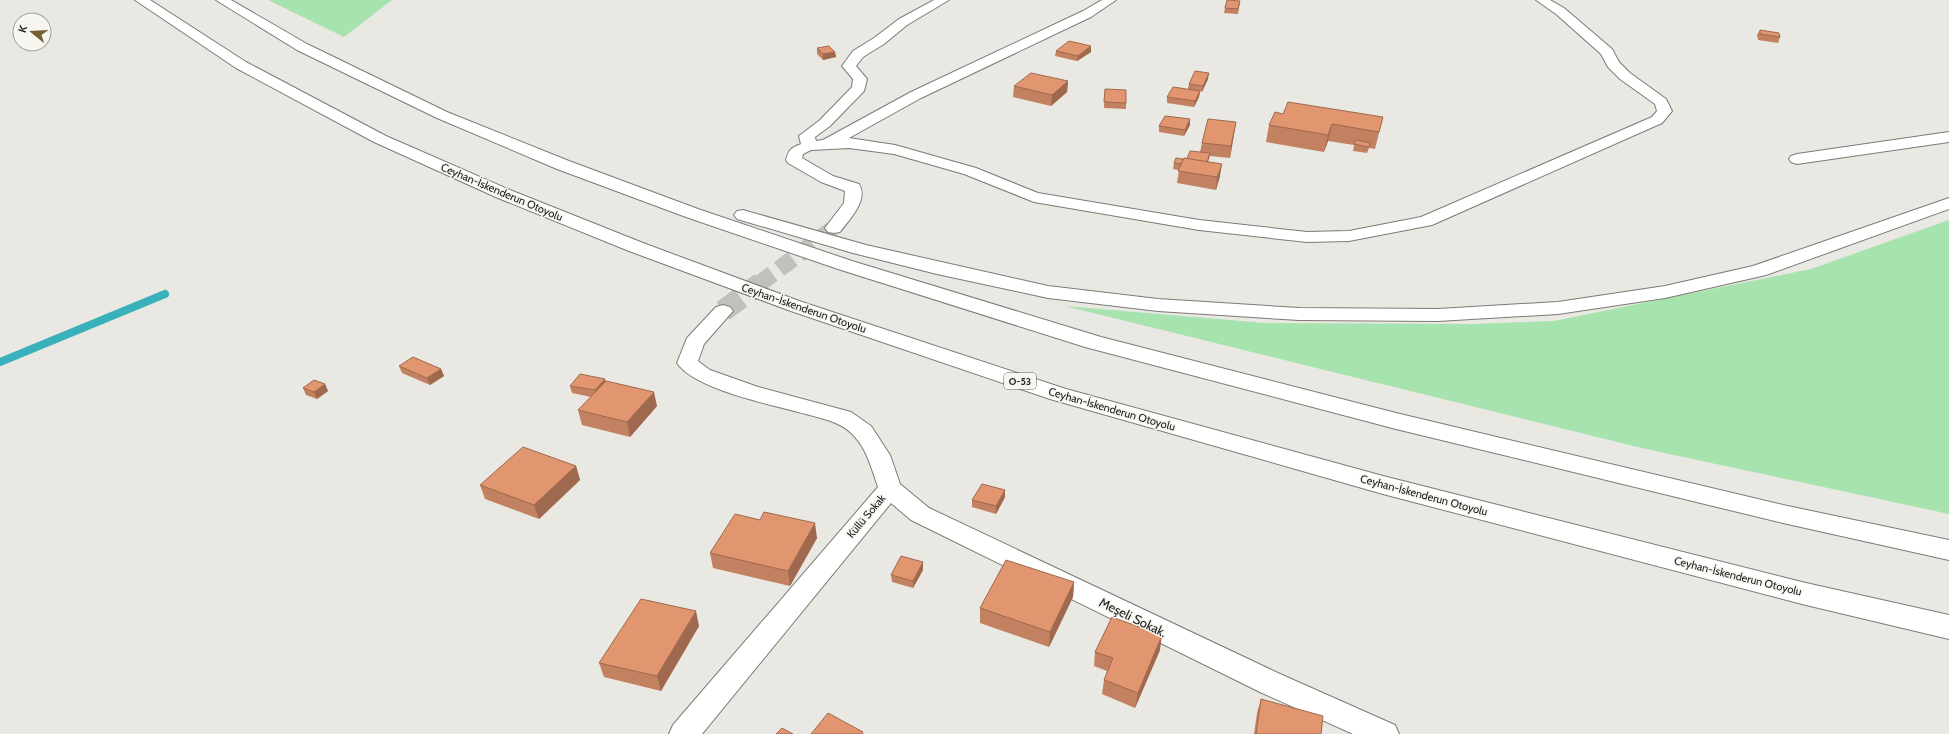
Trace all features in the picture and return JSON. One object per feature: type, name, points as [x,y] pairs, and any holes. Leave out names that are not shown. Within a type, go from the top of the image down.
[{"type":"highway","name":"Ceyhan-İskenderun Otoyolu","points":[[141,0],[241,65],[380,139],[511,197],[636,247],[795,306],[1058,394],[1345,474],[1806,594],[1949,627]]},
{"type":"highway","points":[[222,0],[302,47],[442,115],[563,165],[845,265],[1093,342],[1403,423],[1783,514],[1949,550]]},
{"type":"highway","points":[[442,115],[573,162],[692,199],[860,249],[937,268],[1048,292],[1158,305],[1291,314],[1438,315],[1558,308],[1665,292],[1759,271],[1949,203]]},
{"type":"street","points":[[942,0],[902,22],[879,42],[858,54],[849,66],[860,79],[859,88],[825,123],[807,136],[817,145],[849,143],[895,150],[970,171],[1034,197],[1199,225],[1307,237],[1349,236],[1426,221],[1657,120],[1665,111],[1661,102],[1626,76],[1613,64],[1607,52],[1560,11],[1542,0]]},
{"type":"street","points":[[834,228],[852,203],[853,188],[827,179],[794,160],[796,151],[817,145],[916,95],[1087,14],[1110,0]]},
{"type":"street","points":[[1797,159],[1949,137]]},
{"type":"street","name":"Küllü Sokak","points":[[684,734],[890,488],[878,455],[863,431],[842,417],[750,392],[703,375],[687,363],[694,342],[723,312]]},
{"type":"street","name":"Meşeli Sokak.","points":[[890,488],[920,514],[1255,676],[1384,734]]},
{"type":"green space","points":[[268,0],[392,0],[344,37]]},
{"type":"green space","points":[[1949,220],[1949,514],[1646,449],[1065,306],[1265,323],[1471,324],[1554,321],[1811,269]]},
{"type":"building","points":[[1227,0],[1240,1],[1238,9],[1225,8]]},
{"type":"building","points":[[1760,30],[1779,33],[1780,37],[1760,34]]},
{"type":"building","points":[[1069,41],[1091,46],[1078,56],[1056,51]]},
{"type":"building","points":[[829,46],[835,52],[823,54],[817,48]]},
{"type":"building","points":[[1195,71],[1209,73],[1203,86],[1189,84]]},
{"type":"building","points":[[1031,73],[1068,81],[1052,95],[1014,86]]},
{"type":"building","points":[[1173,87],[1200,91],[1195,101],[1167,97]]},
{"type":"building","points":[[1105,89],[1126,90],[1126,103],[1104,102]]},
{"type":"building","points":[[1288,102],[1383,117],[1379,132],[1332,124],[1328,135],[1269,125],[1275,112],[1283,114]]},
{"type":"building","points":[[1165,116],[1190,119],[1185,130],[1159,126]]},
{"type":"building","points":[[1208,119],[1236,122],[1231,146],[1202,143]]},
{"type":"building","points":[[1356,140],[1370,143],[1369,147],[1354,144]]},
{"type":"building","points":[[1190,151],[1210,153],[1207,162],[1187,159]]},
{"type":"building","points":[[1176,158],[1183,159],[1182,164],[1174,163]]},
{"type":"building","points":[[1184,158],[1222,164],[1217,177],[1178,171]]},
{"type":"building","points":[[413,357],[441,369],[427,378],[399,366]]},
{"type":"building","points":[[580,374],[605,379],[595,390],[570,386]]},
{"type":"building","points":[[314,380],[325,384],[314,392],[303,388]]},
{"type":"building","points":[[606,381],[654,392],[627,422],[578,410]]},
{"type":"building","points":[[523,447],[576,466],[534,505],[480,485]]},
{"type":"building","points":[[982,484],[1005,490],[996,506],[972,500]]},
{"type":"building","points":[[764,512],[815,523],[788,571],[710,553],[735,514],[760,520]]},
{"type":"building","points":[[901,556],[923,562],[913,581],[891,575]]},
{"type":"building","points":[[1006,560],[1074,582],[1050,632],[980,608]]},
{"type":"building","points":[[641,599],[696,611],[657,676],[599,663]]},
{"type":"building","points":[[1112,617],[1162,635],[1138,693],[1104,680],[1113,658],[1095,652]]},
{"type":"building","points":[[1261,699],[1323,716],[1321,734],[1256,734]]},
{"type":"building","points":[[828,713],[863,732],[862,734],[811,734]]},
{"type":"building","points":[[782,728],[793,734],[776,734]]},
{"type":"waterway","points":[[0,362],[165,294]]},
{"type":"tunnel","points":[[759,284],[834,228]]},
{"type":"tunnel","points":[[723,311],[761,283]]}]
